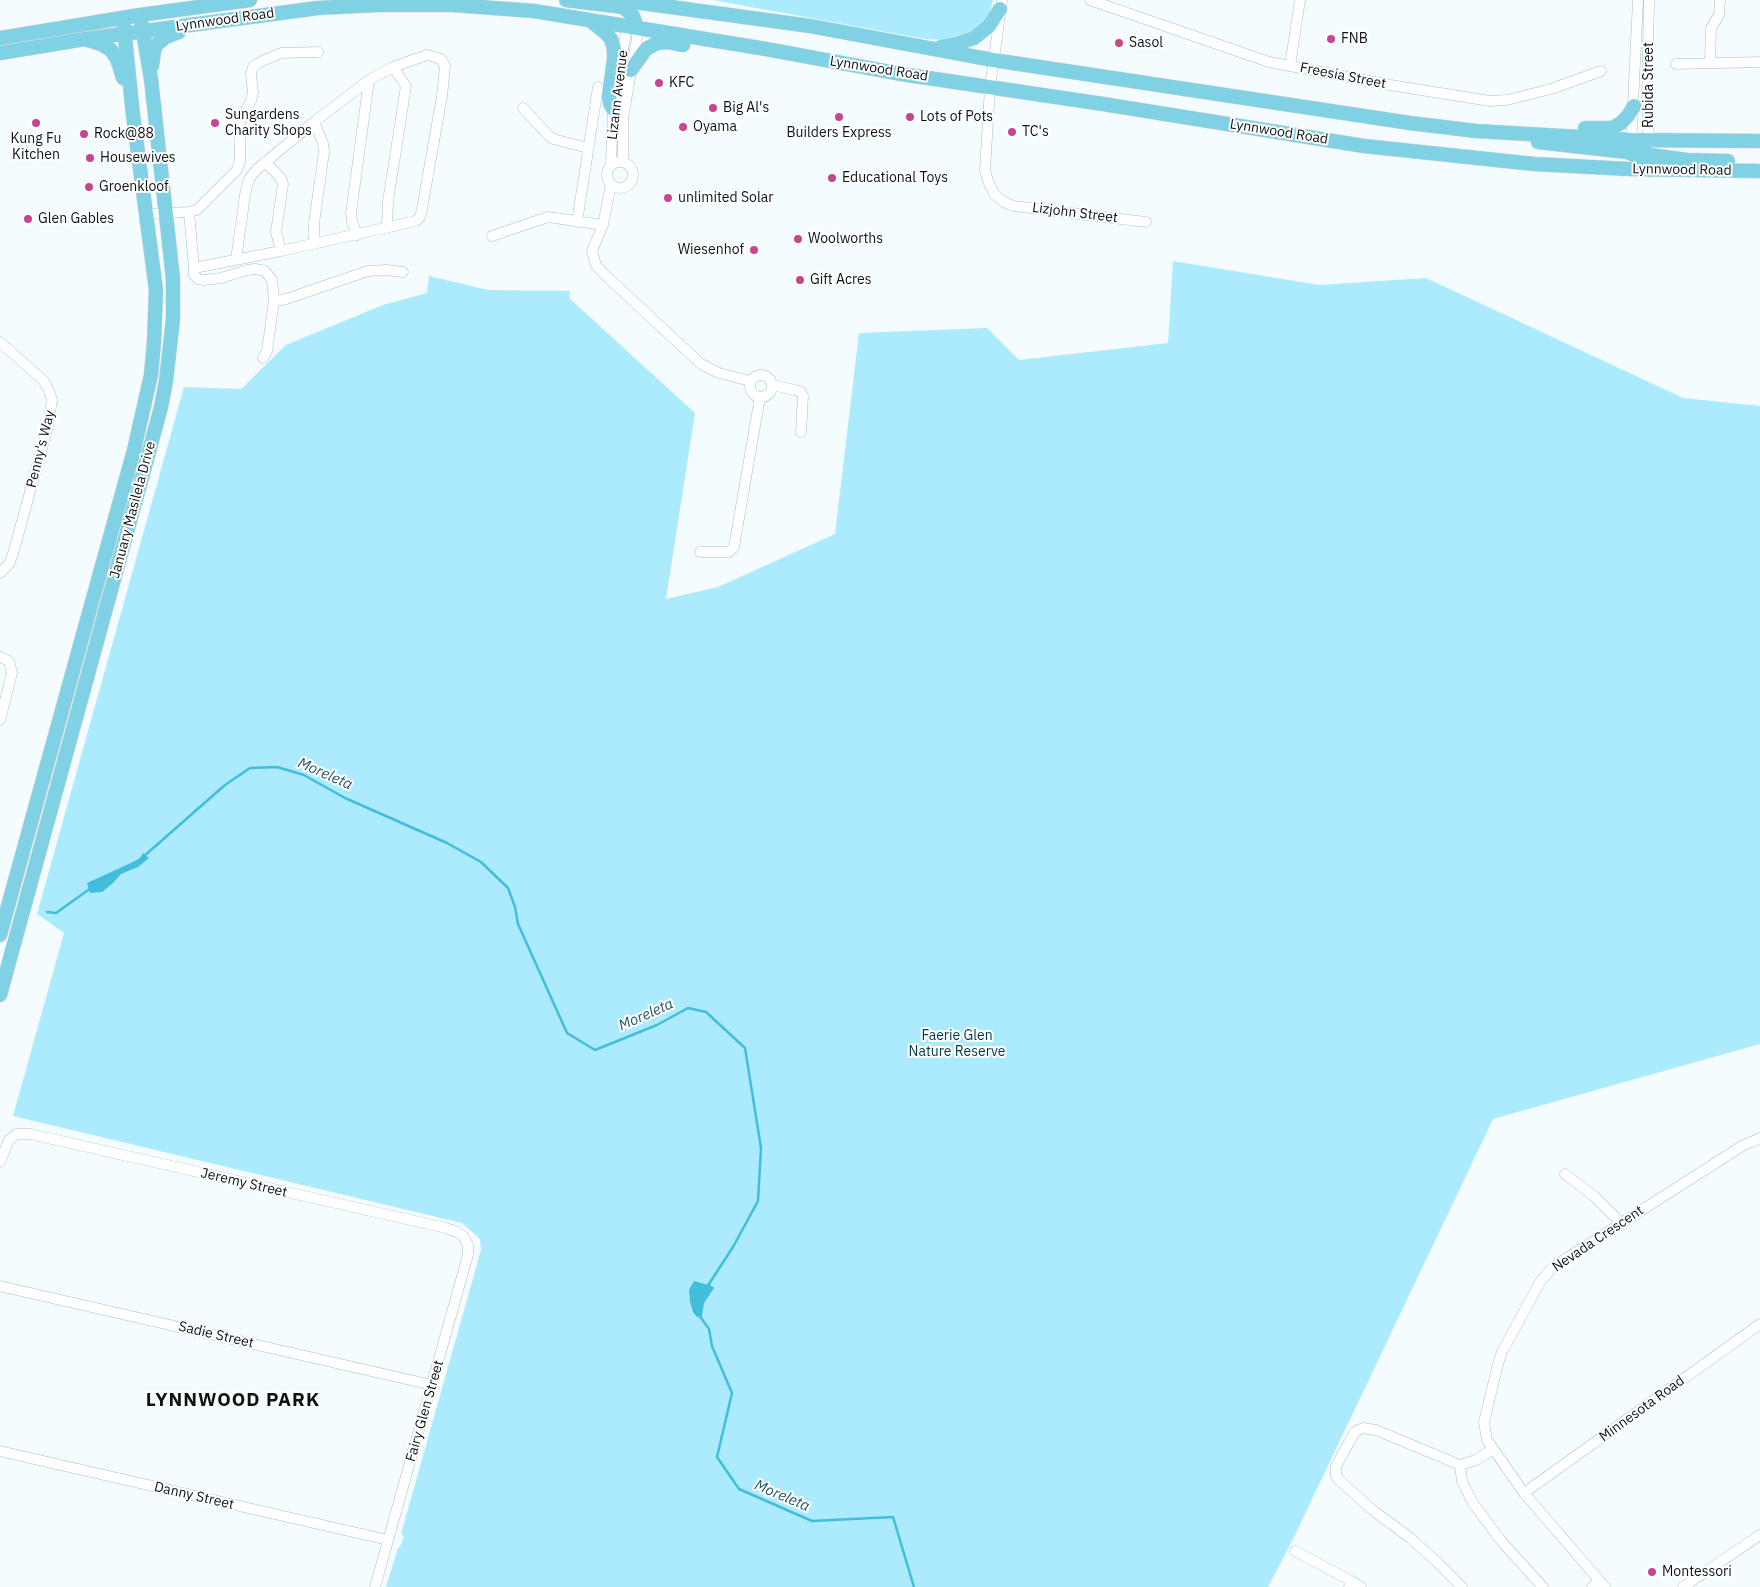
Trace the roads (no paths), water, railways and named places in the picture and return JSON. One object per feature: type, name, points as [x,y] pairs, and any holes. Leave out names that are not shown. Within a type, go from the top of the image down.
[{"type":"main road","name":"Lynnwood Road","points":[[0,38],[140,15],[250,0]]},
{"type":"main road","points":[[566,0],[623,8],[631,22]]},
{"type":"main road","name":"Lynnwood Road","points":[[620,0],[810,26],[993,60],[1410,123],[1631,147],[1649,140],[1760,141]]},
{"type":"main road","name":"Lynnwood Road","points":[[0,53],[85,39],[318,8],[415,4],[534,11],[591,22],[631,22],[900,74],[990,86],[1364,146],[1534,164],[1650,170],[1760,171]]},
{"type":"main road","points":[[930,48],[957,44],[974,38],[989,26],[1001,4]]},
{"type":"main road","points":[[631,22],[640,5],[662,6]]},
{"type":"main road","name":"January Masilela Drive","points":[[0,995],[161,407],[167,372],[173,319],[173,279],[151,79],[140,15]]},
{"type":"main road","name":"January Masilela Drive","points":[[0,935],[132,459],[149,388],[154,342],[156,290],[133,115],[123,18]]},
{"type":"main road","points":[[151,79],[154,51],[160,41],[179,32],[218,21]]},
{"type":"main road","points":[[591,22],[606,33],[611,39],[614,49],[609,96],[613,108]]},
{"type":"main road","points":[[85,39],[101,44],[111,50],[117,59],[133,115]]},
{"type":"main road","points":[[631,70],[646,49],[657,43],[667,42],[730,51],[766,49]]},
{"type":"main road","points":[[1410,123],[1481,122],[1598,129],[1612,128],[1621,124],[1634,106]]},
{"type":"main road","points":[[1631,147],[1639,148],[1650,155],[1687,160],[1760,163]]},
{"type":"main road","points":[[1631,147],[1650,170]]},
{"type":"street","name":"Freesia Street","points":[[1090,0],[1269,62],[1390,85],[1490,101],[1507,100],[1551,89],[1601,71]]},
{"type":"street","points":[[1290,66],[1300,0]]},
{"type":"street","name":"Rubida Street","points":[[1628,169],[1634,106],[1638,0]]},
{"type":"street","name":"Rubida Street","points":[[1649,0],[1648,101],[1650,170]]},
{"type":"street","points":[[1710,63],[1711,28],[1719,15],[1720,0]]},
{"type":"street","points":[[990,86],[1001,4]]},
{"type":"street","name":"Lizann Avenue","points":[[623,162],[622,117],[631,70],[631,22]]},
{"type":"street","name":"Lizann Avenue","points":[[611,164],[613,108],[631,22]]},
{"type":"street","points":[[147,214],[189,212],[199,209],[237,170],[239,165],[240,122],[252,101],[251,74],[253,67],[281,53],[318,52]]},
{"type":"street","points":[[194,268],[236,260],[281,251],[314,243],[357,235],[416,221],[420,218],[442,96],[445,66],[441,59],[427,55],[393,67],[369,80],[264,162],[249,179],[236,260]]},
{"type":"street","points":[[1676,64],[1760,62]]},
{"type":"street","points":[[387,227],[388,200],[406,86],[393,67]]},
{"type":"street","points":[[357,235],[351,213],[369,80]]},
{"type":"street","points":[[523,108],[553,139],[588,148],[598,86]]},
{"type":"street","name":"Lizjohn Street","points":[[990,86],[985,170],[995,195],[1013,206],[1146,222]]},
{"type":"street","points":[[314,122],[323,143],[324,152],[313,229],[314,243]]},
{"type":"street","name":"Lizann Avenue","points":[[577,222],[588,148]]},
{"type":"street","points":[[607,209],[630,182],[633,172],[630,166],[619,161],[608,167],[606,176],[615,187],[624,187]]},
{"type":"street","points":[[264,162],[281,178],[283,184],[276,232],[281,251]]},
{"type":"street","points":[[611,184],[603,225],[592,251],[596,265],[603,274],[701,364],[719,373],[750,381]]},
{"type":"street","points":[[189,212],[194,275],[198,279],[221,278],[248,270],[265,271],[272,280],[274,301],[267,350],[263,358]]},
{"type":"street","points":[[492,236],[543,218],[603,225]]},
{"type":"street","points":[[274,301],[286,299],[368,271],[387,270],[403,272]]},
{"type":"street","name":"Penny's Way","points":[[0,342],[44,381],[52,400],[48,426],[13,554],[9,564],[1,573]]},
{"type":"street","points":[[763,375],[769,378],[772,385],[767,395],[760,397],[751,392],[750,381],[755,376],[763,375]]},
{"type":"street","points":[[772,385],[801,392],[803,396],[801,432]]},
{"type":"street","points":[[700,552],[729,552],[734,547],[760,397]]},
{"type":"street","points":[[0,657],[5,658],[10,664],[12,674],[0,720]]},
{"type":"street","name":"Jeremy Street","points":[[0,1162],[9,1140],[17,1134],[25,1133],[446,1228],[463,1236]]},
{"type":"street","name":"Nevada Crescent","points":[[1599,1585],[1524,1493],[1488,1440],[1484,1422],[1502,1352],[1540,1282],[1553,1267],[1742,1146],[1760,1138]]},
{"type":"street","points":[[1565,1174],[1595,1197],[1621,1223]]},
{"type":"street","name":"Fairy Glen Street","points":[[375,1587],[469,1253],[468,1245],[463,1236]]},
{"type":"street","name":"Sadie Street","points":[[0,1286],[432,1384]]},
{"type":"street","name":"Minnesota Road","points":[[1524,1493],[1760,1324]]},
{"type":"street","points":[[1462,1587],[1422,1549],[1354,1494],[1336,1476],[1336,1466],[1355,1432],[1363,1428],[1376,1430],[1460,1465],[1476,1460],[1493,1449]]},
{"type":"street","name":"Danny Street","points":[[0,1450],[21,1457],[388,1540]]},
{"type":"street","points":[[1460,1465],[1462,1481],[1473,1503],[1502,1542],[1542,1587]]},
{"type":"street","points":[[1683,1587],[1760,1535]]},
{"type":"street","points":[[1295,1551],[1350,1584],[1361,1587]]},
{"type":"waterway","name":"Moreleta","points":[[143,857],[225,785],[250,768],[277,767],[304,775],[345,798],[447,843],[481,862],[508,888],[515,907],[518,924],[567,1033],[595,1050],[657,1025],[688,1008],[706,1012],[745,1048],[761,1148],[758,1201],[733,1247],[707,1287]]},
{"type":"waterway","name":"Moreleta","points":[[47,912],[56,913],[91,888]]},
{"type":"waterway","name":"Moreleta","points":[[699,1315],[709,1329],[712,1346],[732,1393],[717,1457],[739,1489],[812,1521],[893,1517],[914,1587]]},
{"type":"place","name":"FNB","points":[[1331,39]]},
{"type":"place","name":"Sasol","points":[[1119,43]]},
{"type":"place","name":"KFC","points":[[659,83]]},
{"type":"place","name":"Big Al's","points":[[713,108]]},
{"type":"place","name":"Builders Express","points":[[839,117]]},
{"type":"place","name":"Lots of Pots","points":[[910,117]]},
{"type":"place","name":"Kung Fu Kitchen","points":[[36,123]]},
{"type":"place","name":"Sungardens Charity Shops","points":[[215,123]]},
{"type":"place","name":"Oyama","points":[[683,127]]},
{"type":"place","name":"TC's","points":[[1012,132]]},
{"type":"place","name":"Rock@88","points":[[84,134]]},
{"type":"place","name":"Housewives","points":[[90,158]]},
{"type":"place","name":"Educational Toys","points":[[832,178]]},
{"type":"place","name":"Groenkloof","points":[[89,187]]},
{"type":"place","name":"unlimited Solar","points":[[668,198]]},
{"type":"place","name":"Glen Gables","points":[[28,219]]},
{"type":"place","name":"Woolworths","points":[[798,239]]},
{"type":"place","name":"Wiesenhof","points":[[754,250]]},
{"type":"place","name":"Gift Acres","points":[[800,280]]},
{"type":"place","name":"Montessori","points":[[1652,1572]]},
{"type":"district","name":"LYNNWOOD PARK","points":[[233,1401]]},
{"type":"park label","name":"Faerie Glen Nature Reserve","points":[[957,1044]]}]
